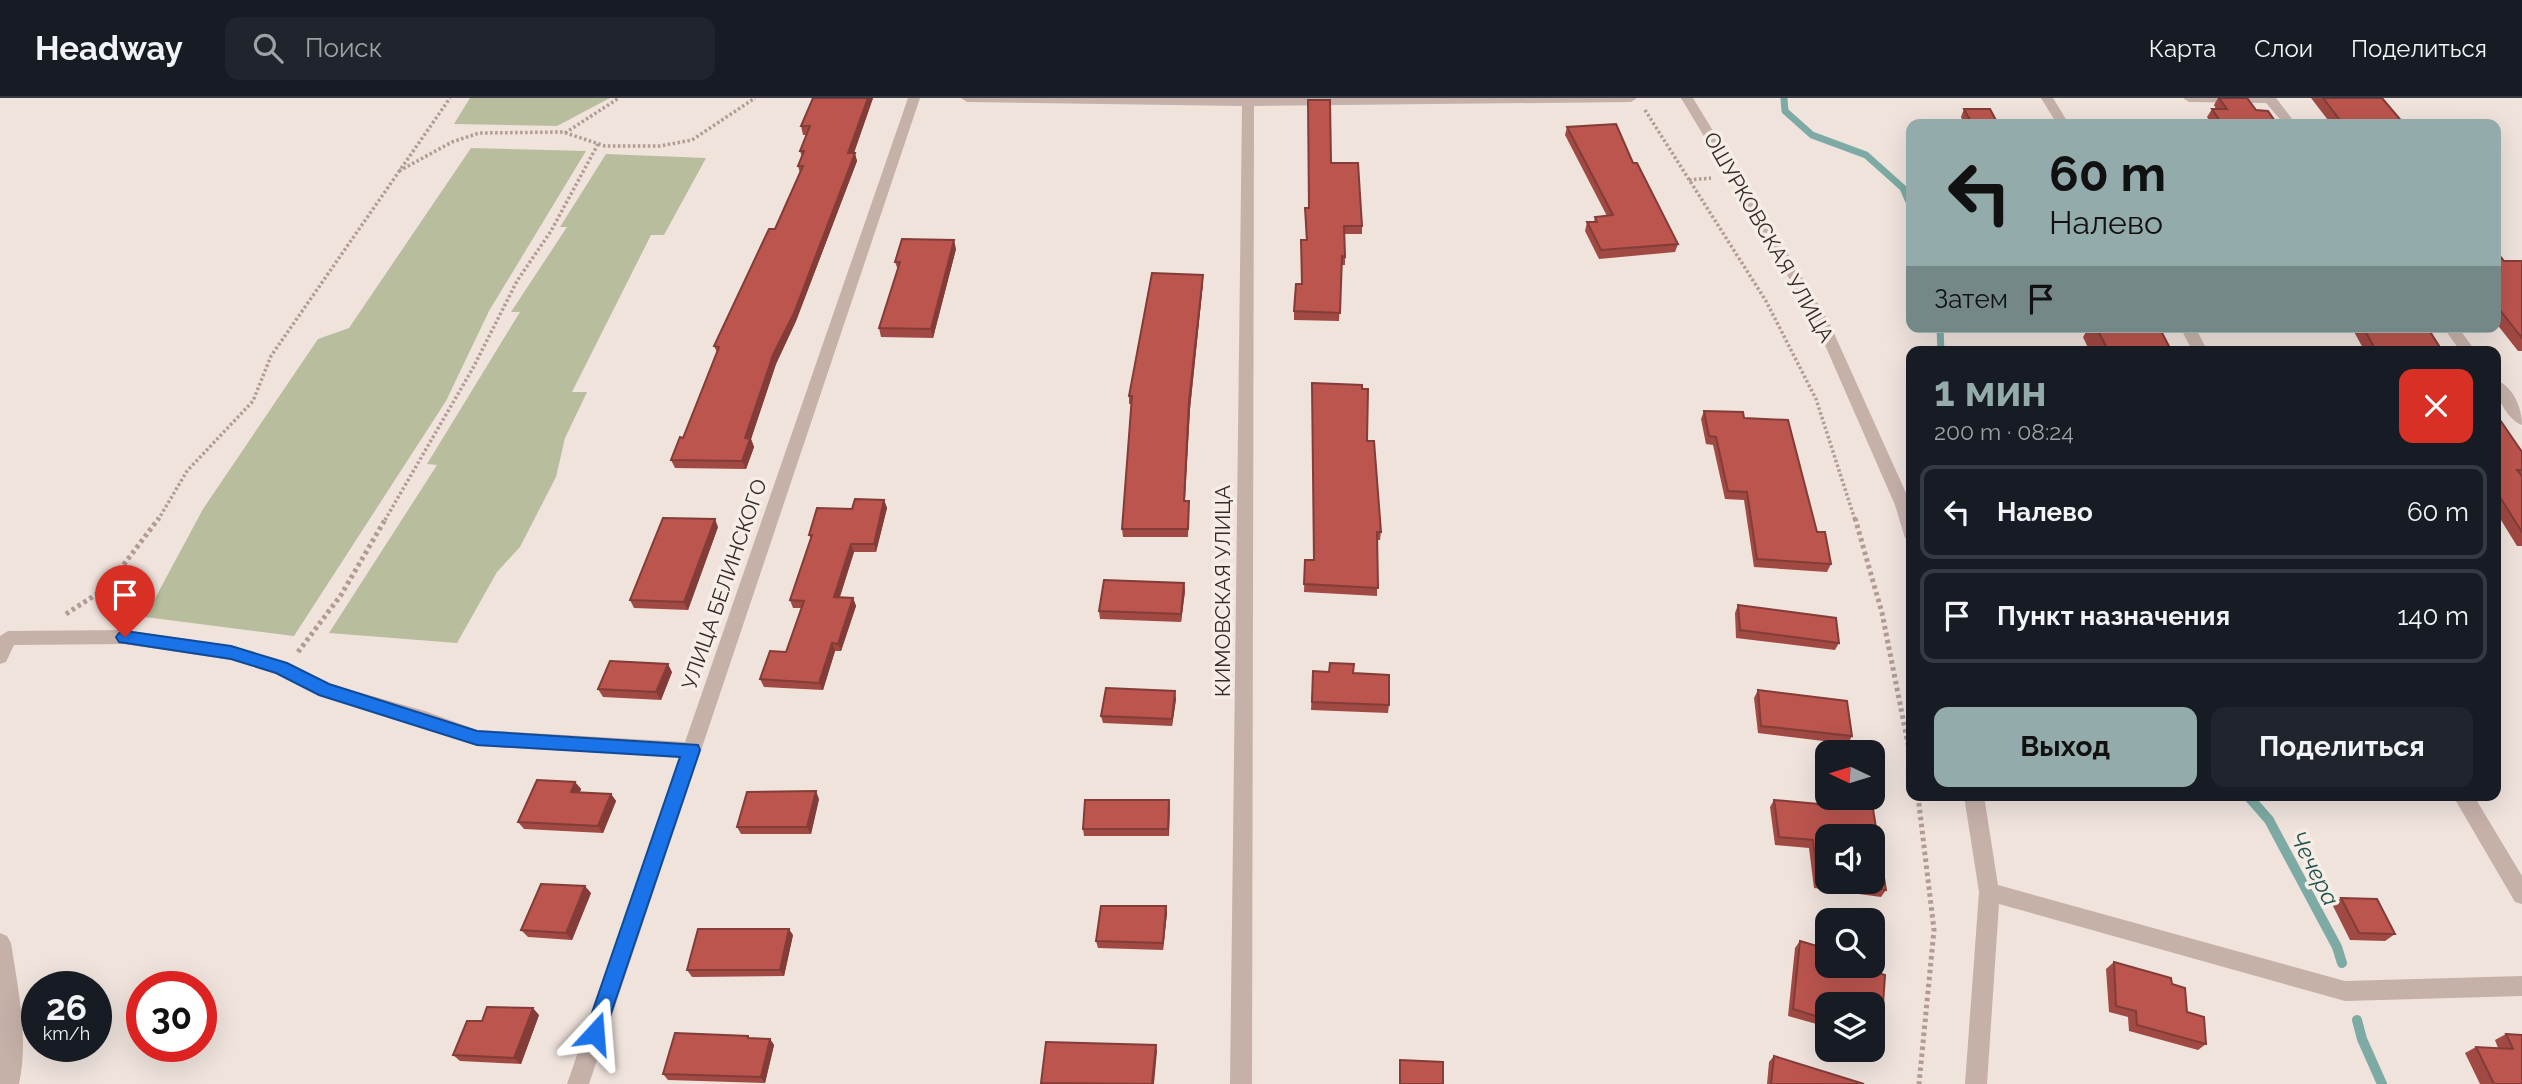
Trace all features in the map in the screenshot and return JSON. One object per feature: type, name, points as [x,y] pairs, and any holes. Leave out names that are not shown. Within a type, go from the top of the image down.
[{"type":"street","name":"УЛИЦА БЕЛИНСКОГО","points":[[578,1084],[914,98]]},
{"type":"street","points":[[967,98],[1631,98]]},
{"type":"street","name":"ОШУРКОВСКАЯ УЛИЦА","points":[[1687,98],[1821,320],[1906,516]]},
{"type":"street","points":[[2047,98],[2060,119]]},
{"type":"street","points":[[2189,98],[2270,99],[2286,119]]},
{"type":"street","name":"КИМОВСКАЯ УЛИЦА","points":[[1241,1084],[1248,100]]},
{"type":"street","points":[[2501,392],[2522,419]]},
{"type":"street","points":[[0,657],[8,638],[125,637],[231,653],[281,668],[325,690],[425,719],[477,738],[691,750]]},
{"type":"street","points":[[1975,801],[1989,892],[1976,1084]]},
{"type":"street","points":[[2466,801],[2522,895]]},
{"type":"street","points":[[1989,892],[2346,991],[2522,986]]},
{"type":"street","points":[[0,943],[9,1002],[13,1062],[8,1084]]},
{"type":"path","points":[[64,616],[106,588],[156,523],[187,471],[253,401],[271,356],[450,98]]},
{"type":"path","points":[[565,133],[620,98]]},
{"type":"path","points":[[397,172],[452,142],[479,134],[565,133],[598,144],[660,146],[692,140],[755,98]]},
{"type":"path","points":[[1638,98],[1766,301],[1816,399],[1850,502],[1882,613],[1906,734]]},
{"type":"path","points":[[281,668],[299,650],[341,595],[473,368],[517,281],[551,231],[598,144]]},
{"type":"path","points":[[1919,801],[1934,930],[1919,1084]]},
{"type":"green space","points":[[470,98],[610,98],[557,126],[454,124]]},
{"type":"green space","points":[[471,148],[586,151],[489,311],[446,401],[294,636],[145,617],[203,509],[318,339],[349,328]]},
{"type":"green space","points":[[606,154],[706,158],[664,235],[651,235],[572,392],[587,392],[565,438],[556,477],[520,547],[497,572],[457,643],[329,633],[437,465],[427,464],[520,312],[511,312],[567,227],[560,227]]},
{"type":"building","points":[[813,98],[868,98],[848,153],[855,153],[794,313],[773,355],[745,438],[750,439],[742,461],[671,460],[680,437],[683,438],[719,347],[714,346],[769,229],[775,229],[803,166],[798,166],[804,151],[800,151],[810,126],[801,126]]},
{"type":"building","points":[[2219,98],[2247,98],[2256,110],[2268,111],[2274,119],[2219,119],[2212,109],[2227,109]]},
{"type":"building","points":[[2323,98],[2382,98],[2400,119],[2339,119]]},
{"type":"building","points":[[1308,100],[1330,100],[1331,163],[1358,163],[1362,226],[1344,226],[1345,257],[1342,256],[1340,313],[1294,311],[1296,284],[1302,284],[1301,240],[1307,240],[1305,208],[1309,208]]},
{"type":"building","points":[[1964,109],[1990,109],[1995,119],[1969,119]]},
{"type":"building","points":[[1616,124],[1633,163],[1637,163],[1678,244],[1601,250],[1587,222],[1597,222],[1595,217],[1613,215],[1567,127]]},
{"type":"building","points":[[902,239],[954,240],[931,329],[879,328],[900,262],[895,262]]},
{"type":"building","points":[[2501,257],[2504,261],[2522,261],[2522,338],[2501,311]]},
{"type":"building","points":[[1152,273],[1203,275],[1189,401],[1184,501],[1189,501],[1188,529],[1122,529],[1132,396],[1129,396]]},
{"type":"building","points":[[2099,333],[2162,333],[2169,346],[2106,346]]},
{"type":"building","points":[[2366,333],[2431,333],[2439,346],[2373,346]]},
{"type":"building","points":[[1312,383],[1362,385],[1362,389],[1368,389],[1367,441],[1374,441],[1381,532],[1377,532],[1378,588],[1304,584],[1305,560],[1314,560]]},
{"type":"building","points":[[1704,411],[1743,412],[1744,418],[1788,420],[1817,532],[1825,532],[1831,564],[1757,559],[1747,492],[1728,491],[1716,437],[1709,436]]},
{"type":"building","points":[[2501,421],[2522,452],[2522,470],[2517,470],[2522,476],[2522,532],[2501,499]]},
{"type":"building","points":[[855,499],[884,500],[874,544],[851,544],[834,597],[853,598],[838,644],[832,643],[819,683],[760,679],[770,651],[786,652],[804,601],[790,600],[812,535],[809,535],[817,508],[852,509]]},
{"type":"building","points":[[663,518],[715,519],[684,602],[630,600]]},
{"type":"building","points":[[1104,580],[1184,583],[1181,614],[1099,611]]},
{"type":"building","points":[[1738,605],[1836,618],[1839,643],[1740,630]]},
{"type":"building","points":[[610,661],[668,664],[656,692],[598,689]]},
{"type":"building","points":[[1330,663],[1354,664],[1353,673],[1389,675],[1389,705],[1312,702],[1313,671],[1329,672]]},
{"type":"building","points":[[1106,688],[1175,691],[1172,719],[1101,716]]},
{"type":"building","points":[[1758,690],[1847,701],[1852,736],[1761,726]]},
{"type":"building","points":[[537,780],[575,782],[571,792],[611,794],[598,826],[518,822]]},
{"type":"building","points":[[816,791],[807,827],[737,827],[747,792]]},
{"type":"building","points":[[1085,800],[1169,800],[1168,829],[1083,829]]},
{"type":"building","points":[[1774,800],[1815,804],[1815,810],[1873,810],[1875,824],[1815,824],[1815,856],[1813,840],[1779,837]]},
{"type":"building","points":[[541,884],[585,886],[566,933],[521,930]]},
{"type":"building","points":[[2341,898],[2377,899],[2395,934],[2359,933]]},
{"type":"building","points":[[1101,906],[1166,906],[1163,943],[1096,941]]},
{"type":"building","points":[[698,929],[789,929],[780,970],[687,970]]},
{"type":"building","points":[[1800,941],[1815,945],[1815,978],[1885,978],[1884,992],[1815,992],[1815,1016],[1793,1009]]},
{"type":"building","points":[[2114,962],[2171,978],[2172,984],[2185,988],[2187,1012],[2204,1017],[2206,1044],[2137,1025],[2136,1011],[2116,1006]]},
{"type":"building","points":[[487,1007],[533,1008],[514,1058],[453,1055],[467,1021],[482,1021]]},
{"type":"building","points":[[675,1033],[770,1039],[761,1077],[663,1074]]},
{"type":"building","points":[[2506,1034],[2522,1035],[2522,1084],[2494,1084],[2476,1047],[2513,1049]]},
{"type":"building","points":[[1046,1042],[1156,1045],[1152,1084],[1041,1083]]},
{"type":"building","points":[[1774,1056],[1864,1084],[1771,1084]]},
{"type":"building","points":[[1400,1060],[1443,1062],[1443,1084],[1400,1084]]},
{"type":"waterway","name":"Чечера","points":[[1784,99],[1785,111],[1812,135],[1866,155],[1903,188],[1906,195]]},
{"type":"waterway","name":"Чечера","points":[[1940,333],[1941,346]]},
{"type":"waterway","name":"Чечера","points":[[2252,801],[2269,820],[2337,947],[2342,963]]},
{"type":"waterway","name":"Чечера","points":[[2357,1020],[2362,1039],[2382,1084]]},
{"type":"route","points":[[125,637],[231,653],[281,668],[325,690],[425,719],[477,738],[540,744],[691,750],[595,1033]]}]
